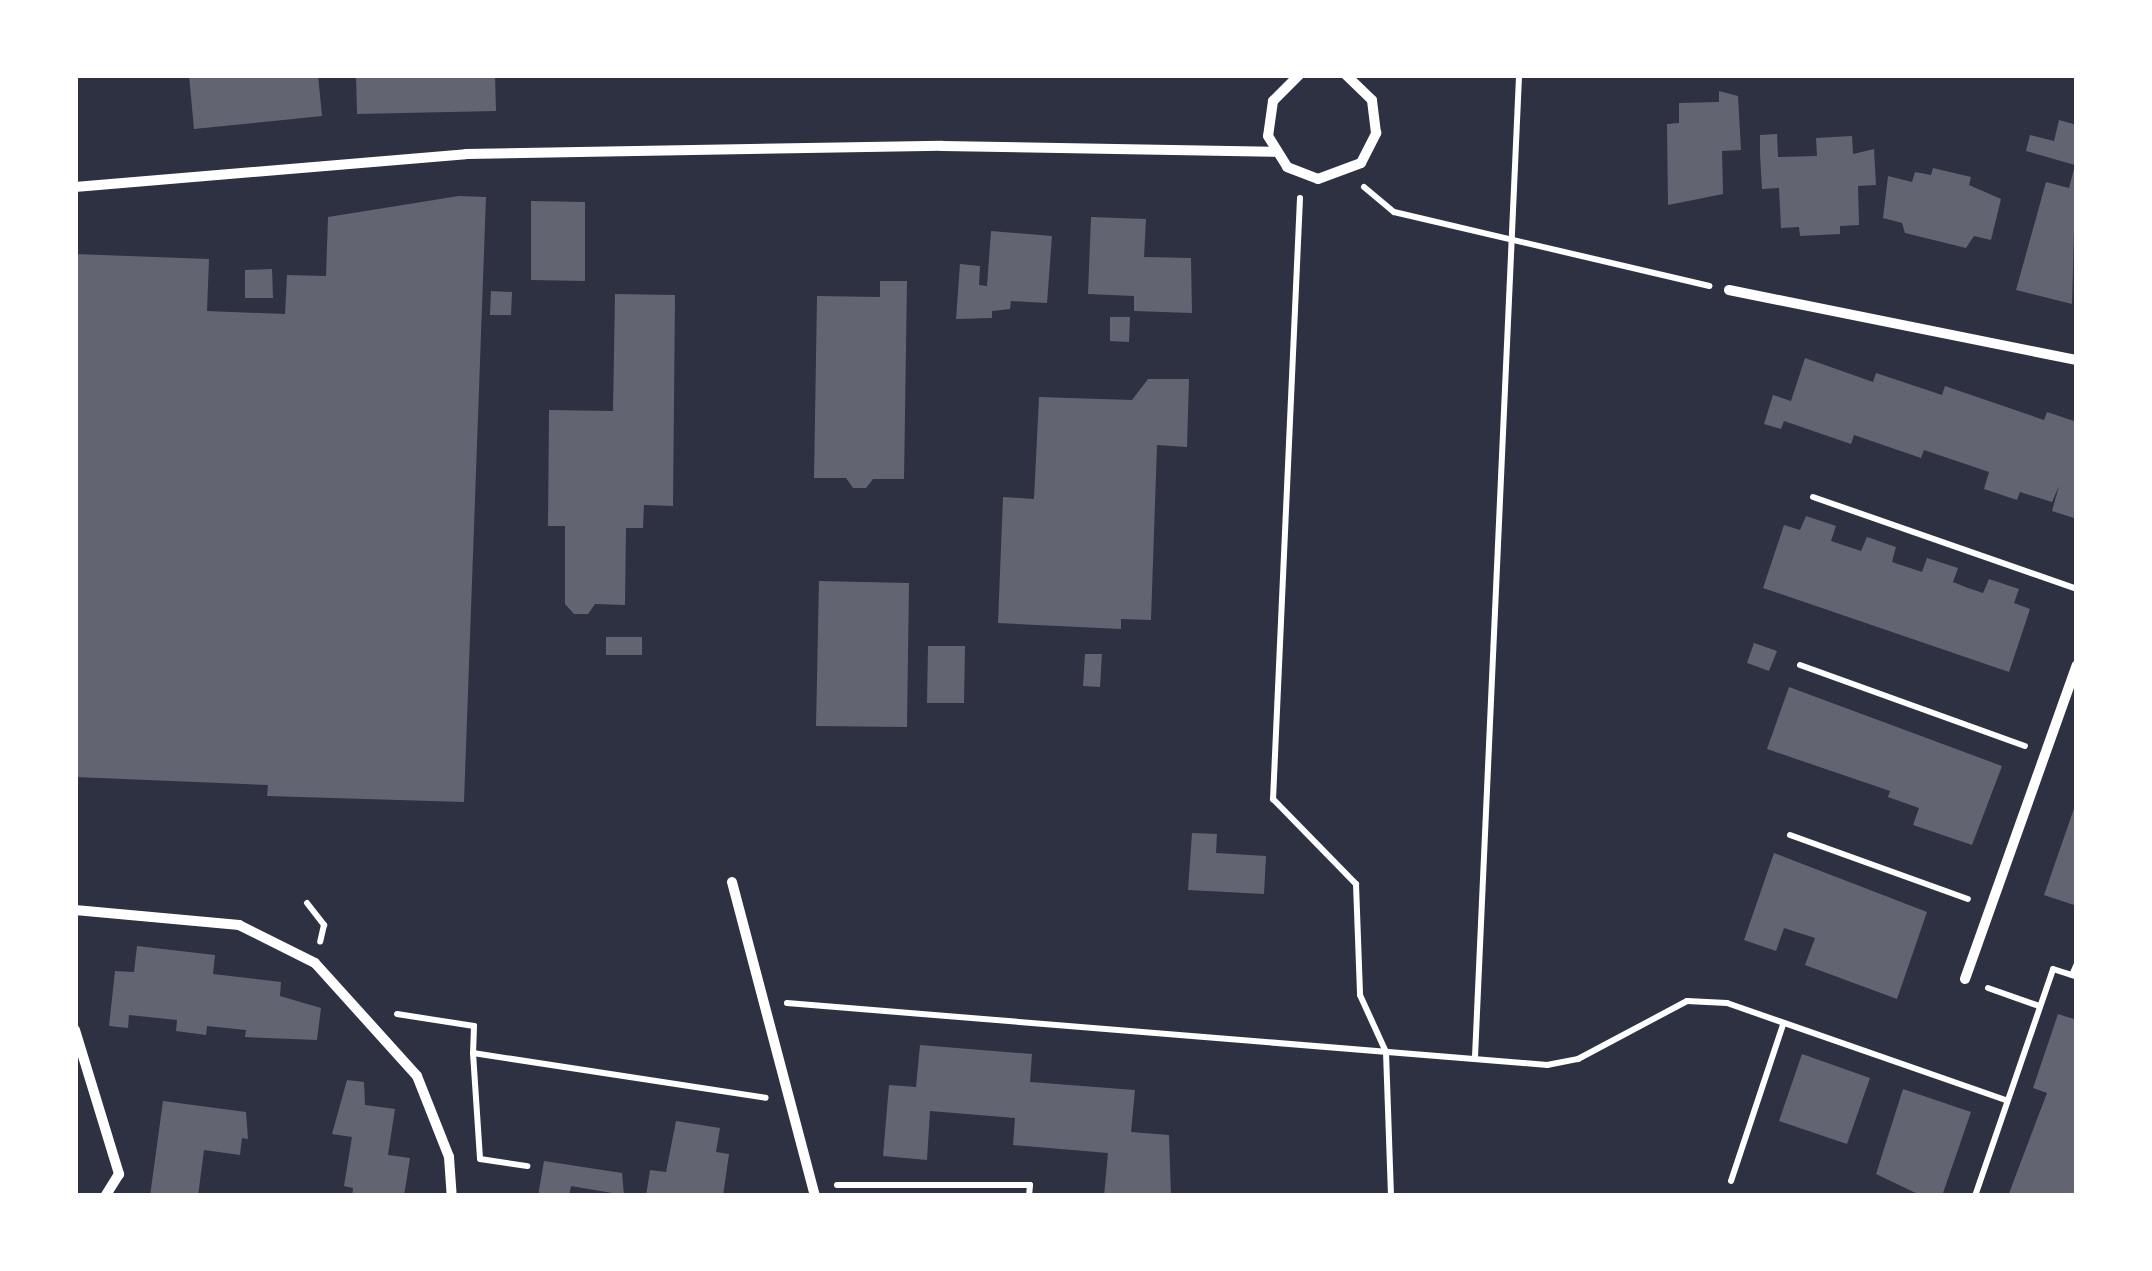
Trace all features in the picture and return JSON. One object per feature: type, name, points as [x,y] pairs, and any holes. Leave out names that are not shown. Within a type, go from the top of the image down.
[{"type":"street","points":[[1299,75],[1272,102],[1268,136],[1275,152],[1304,176],[1348,173],[1371,150],[1377,116],[1362,86],[1346,75]]},
{"type":"street","points":[[75,187],[466,154],[942,146],[1275,152]]},
{"type":"street","points":[[1729,290],[2077,360]]},
{"type":"street","points":[[1965,979],[2077,665]]},
{"type":"street","points":[[732,882],[813,1190]]},
{"type":"street","points":[[75,910],[239,926],[316,963],[363,1008],[418,1076],[449,1157],[452,1196]]},
{"type":"street","points":[[75,1030],[119,1174],[105,1196]]},
{"type":"path","points":[[1475,1057],[1519,75]]},
{"type":"path","points":[[1348,173],[1394,212],[1729,290]]},
{"type":"path","points":[[1304,176],[1293,248],[1273,799],[1356,884],[1360,995],[1386,1052],[1391,1196]]},
{"type":"path","points":[[1813,498],[2077,589]]},
{"type":"path","points":[[1800,665],[2046,754]]},
{"type":"path","points":[[1790,836],[1992,908]]},
{"type":"path","points":[[306,903],[324,925],[316,963]]},
{"type":"path","points":[[1975,1196],[2053,969],[2075,976],[2077,964]]},
{"type":"path","points":[[1965,979],[2039,1006]]},
{"type":"path","points":[[765,1000],[1548,1065],[1578,1059],[1687,1000],[1727,1003],[2006,1100]]},
{"type":"path","points":[[363,1008],[474,1026],[480,1159]]},
{"type":"path","points":[[1731,1182],[1784,1025]]},
{"type":"path","points":[[473,1053],[787,1101]]},
{"type":"path","points":[[449,1157],[527,1166]]},
{"type":"path","points":[[813,1190],[1030,1185],[1029,1196]]},
{"type":"building","points":[[189,75],[318,75],[322,116],[194,129]]},
{"type":"building","points":[[356,75],[495,75],[496,111],[357,114]]},
{"type":"building","points":[[1719,91],[1738,96],[1741,150],[1722,151],[1723,194],[1668,205],[1667,124],[1679,123],[1679,103],[1719,102]]},
{"type":"building","points":[[2059,120],[2077,125],[2072,304],[2016,290],[2046,182],[2069,188],[2075,165],[2026,151],[2030,135],[2054,141]]},
{"type":"building","points":[[1777,134],[1778,157],[1817,156],[1816,138],[1852,136],[1853,154],[1874,149],[1876,185],[1858,186],[1859,225],[1840,226],[1840,234],[1800,236],[1799,227],[1781,228],[1779,188],[1762,189],[1760,154],[1760,135]]},
{"type":"building","points":[[1933,168],[1971,177],[1969,185],[2001,199],[1991,240],[1974,236],[1966,248],[1905,233],[1902,223],[1883,218],[1888,176],[1912,182],[1915,172],[1931,175]]},
{"type":"building","points":[[459,196],[486,197],[464,802],[267,796],[268,785],[75,777],[75,254],[209,259],[207,311],[285,314],[287,275],[326,276],[328,217]]},
{"type":"building","points":[[531,201],[585,202],[585,281],[531,280]]},
{"type":"building","points":[[1091,217],[1146,219],[1144,257],[1191,258],[1192,313],[1134,311],[1134,296],[1088,294]]},
{"type":"building","points":[[991,231],[1052,236],[1047,303],[1011,301],[1010,309],[992,311],[992,318],[956,319],[960,264],[980,266],[979,285],[987,286]]},
{"type":"building","points":[[272,269],[273,298],[245,298],[245,270]]},
{"type":"building","points":[[880,281],[907,281],[904,479],[873,479],[866,488],[853,488],[846,478],[814,478],[817,296],[880,297]]},
{"type":"building","points":[[491,291],[512,292],[511,315],[490,315]]},
{"type":"building","points":[[615,294],[675,295],[673,506],[644,505],[643,528],[626,528],[625,605],[595,604],[588,614],[574,614],[565,604],[565,526],[548,526],[549,410],[613,411]]},
{"type":"building","points":[[1110,317],[1130,317],[1129,342],[1110,341]]},
{"type":"building","points":[[1805,358],[1873,382],[1876,373],[1942,395],[1945,386],[2044,420],[2047,412],[2077,422],[2077,519],[2052,511],[2059,486],[2052,502],[2020,492],[2017,500],[1984,489],[1989,472],[1924,450],[1921,458],[1854,435],[1851,444],[1784,421],[1781,429],[1764,424],[1773,395],[1791,401]]},
{"type":"building","points":[[1148,379],[1189,379],[1187,447],[1157,445],[1151,620],[1121,619],[1121,629],[998,623],[1003,497],[1034,499],[1039,397],[1132,400]]},
{"type":"building","points":[[1806,516],[1836,526],[1831,541],[1861,551],[1867,537],[1896,547],[1892,562],[1922,572],[1927,558],[1958,568],[1953,582],[1983,593],[1989,579],[2019,589],[2014,603],[2030,609],[2009,672],[1763,588],[1784,525],[1800,530]]},
{"type":"building","points":[[819,581],[909,583],[907,727],[816,726]]},
{"type":"building","points":[[606,637],[642,637],[642,655],[606,655]]},
{"type":"building","points":[[1754,643],[1777,651],[1769,671],[1747,663]]},
{"type":"building","points":[[928,646],[965,646],[964,703],[927,703]]},
{"type":"building","points":[[1085,654],[1102,654],[1100,687],[1083,686]]},
{"type":"building","points":[[1789,687],[2002,766],[1972,845],[1913,825],[1919,808],[1888,797],[1890,791],[1767,749]]},
{"type":"building","points":[[2077,800],[2077,906],[2044,895]]},
{"type":"building","points":[[1192,833],[1217,834],[1216,853],[1266,856],[1264,894],[1188,890]]},
{"type":"building","points":[[1774,853],[1927,912],[1897,999],[1805,965],[1815,938],[1784,928],[1776,951],[1744,940]]},
{"type":"building","points":[[137,946],[215,955],[213,974],[281,982],[280,996],[321,1008],[317,1040],[245,1037],[246,1030],[207,1026],[206,1035],[176,1031],[177,1020],[129,1015],[128,1028],[109,1026],[115,971],[134,972]]},
{"type":"building","points":[[2058,1014],[2077,1020],[2077,1196],[2008,1196],[2047,1093],[2033,1088]]},
{"type":"building","points":[[920,1045],[1032,1054],[1030,1082],[1135,1090],[1131,1132],[1169,1135],[1171,1196],[1104,1196],[1108,1153],[1013,1145],[1015,1118],[930,1111],[927,1160],[883,1156],[889,1085],[916,1087]]},
{"type":"building","points":[[1802,1054],[1870,1078],[1847,1144],[1779,1121]]},
{"type":"building","points":[[347,1080],[364,1082],[365,1105],[395,1109],[388,1155],[410,1158],[404,1196],[352,1196],[353,1188],[344,1186],[352,1137],[332,1134]]},
{"type":"building","points":[[1903,1089],[1971,1112],[1942,1196],[1922,1196],[1876,1174]]},
{"type":"building","points":[[163,1101],[246,1112],[248,1139],[242,1138],[240,1155],[204,1150],[198,1196],[150,1196]]},
{"type":"building","points":[[676,1121],[720,1128],[716,1152],[729,1154],[723,1196],[646,1196],[650,1170],[666,1172]]},
{"type":"building","points":[[544,1161],[622,1173],[624,1195],[571,1186],[569,1196],[538,1196]]}]
